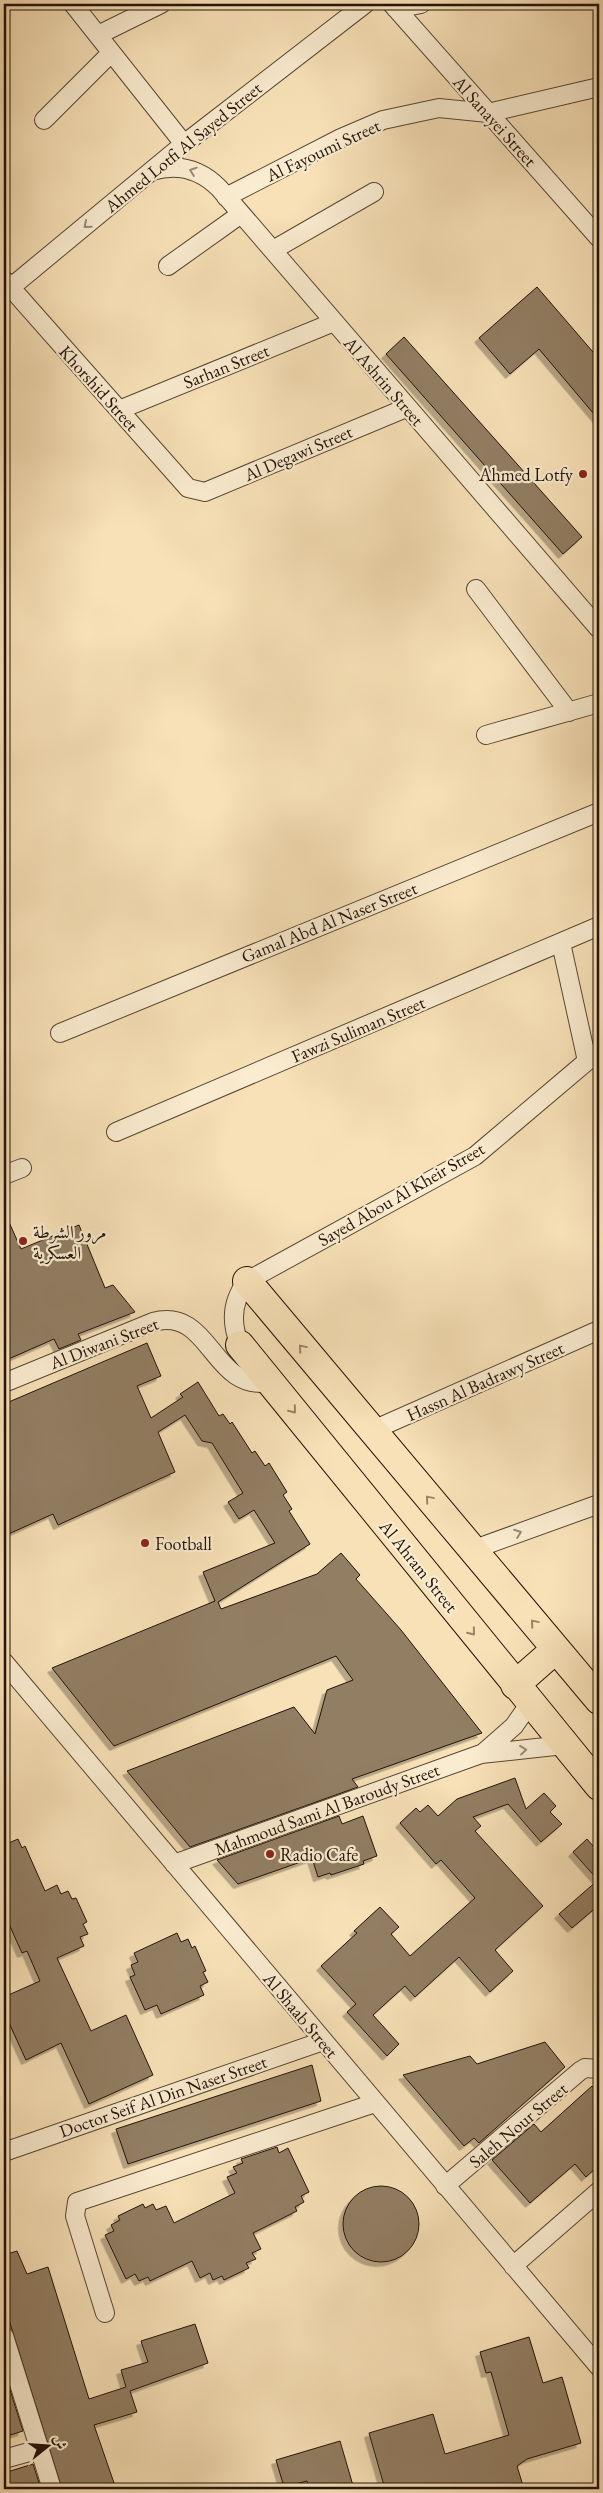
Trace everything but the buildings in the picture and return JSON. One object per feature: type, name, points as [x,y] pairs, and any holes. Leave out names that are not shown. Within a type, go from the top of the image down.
[{"type":"main road","points":[[247,1281],[371,1431],[599,1700]]},
{"type":"main road","name":"Al Ahram Street","points":[[240,1345],[599,1786]]},
{"type":"main road","points":[[523,1694],[556,1649]]},
{"type":"street","points":[[72,4],[184,144]]},
{"type":"street","points":[[98,35],[161,4]]},
{"type":"street","name":"Ahmed Lotfi Al Sayed Street","points":[[6,287],[184,144],[365,4]]},
{"type":"street","points":[[394,6],[421,4]]},
{"type":"street","name":"Al Sanayei Street","points":[[394,6],[599,238]]},
{"type":"street","points":[[44,120],[111,53]]},
{"type":"street","name":"Al Fayoumi Street","points":[[226,197],[342,138],[383,120],[439,108],[488,113],[599,87]]},
{"type":"street","name":"Al Ashrin Street","points":[[152,171],[173,167],[194,170],[212,181],[406,408],[599,629]]},
{"type":"street","points":[[272,250],[374,192]]},
{"type":"street","points":[[168,266],[241,214]]},
{"type":"street","name":"Khorshid Street","points":[[6,287],[188,488]]},
{"type":"street","name":"Sarhan Street","points":[[119,410],[334,322]]},
{"type":"street","name":"Al Degawi Street","points":[[188,488],[205,492],[406,408]]},
{"type":"street","points":[[476,589],[569,712]]},
{"type":"street","points":[[486,735],[599,703]]},
{"type":"street","name":"Gamal Abd Al Naser Street","points":[[60,1033],[599,812]]},
{"type":"street","name":"Fawzi Suliman Street","points":[[116,1132],[599,926]]},
{"type":"street","points":[[561,943],[593,1056]]},
{"type":"street","name":"Sayed Abou Al Kheir Street","points":[[247,1281],[475,1156],[593,1056]]},
{"type":"street","points":[[4,1175],[22,1168]]},
{"type":"street","points":[[240,1345],[236,1335],[233,1315],[238,1295],[247,1281]]},
{"type":"street","name":"Al Diwani Street","points":[[4,1383],[153,1322],[169,1319],[193,1327],[226,1368],[239,1378],[260,1384],[271,1382]]},
{"type":"street","name":"Hassn Al Badrawy Street","points":[[371,1431],[599,1330]]},
{"type":"street","points":[[472,1550],[599,1504]]},
{"type":"street","name":"Al Shaab Street","points":[[4,1662],[599,2367]]},
{"type":"street","name":"Mahmoud Sami Al Baroudy Street","points":[[482,1754],[514,1726],[523,1694]]},
{"type":"street","name":"Mahmoud Sami Al Baroudy Street","points":[[174,1864],[482,1754],[564,1745]]},
{"type":"street","name":"Doctor Seif Al Din Naser Street","points":[[4,2152],[323,2041]]},
{"type":"street","name":"Saleh Nour Street","points":[[445,2186],[580,2071],[596,2068]]},
{"type":"street","points":[[104,2314],[75,2216],[77,2202],[375,2103]]},
{"type":"street","points":[[513,2266],[599,2192]]},
{"type":"street","points":[[4,2336],[52,2489]]},
{"type":"street","points":[[4,2459],[40,2449]]},
{"type":"place","name":"Ahmed Lotfy","points":[[583,474]]},
{"type":"place","name":"مرور الشرطة العسكرية","points":[[23,1241]]},
{"type":"place","name":"Football","points":[[145,1543]]},
{"type":"place","name":"Radio Cafe","points":[[270,1854]]}]
